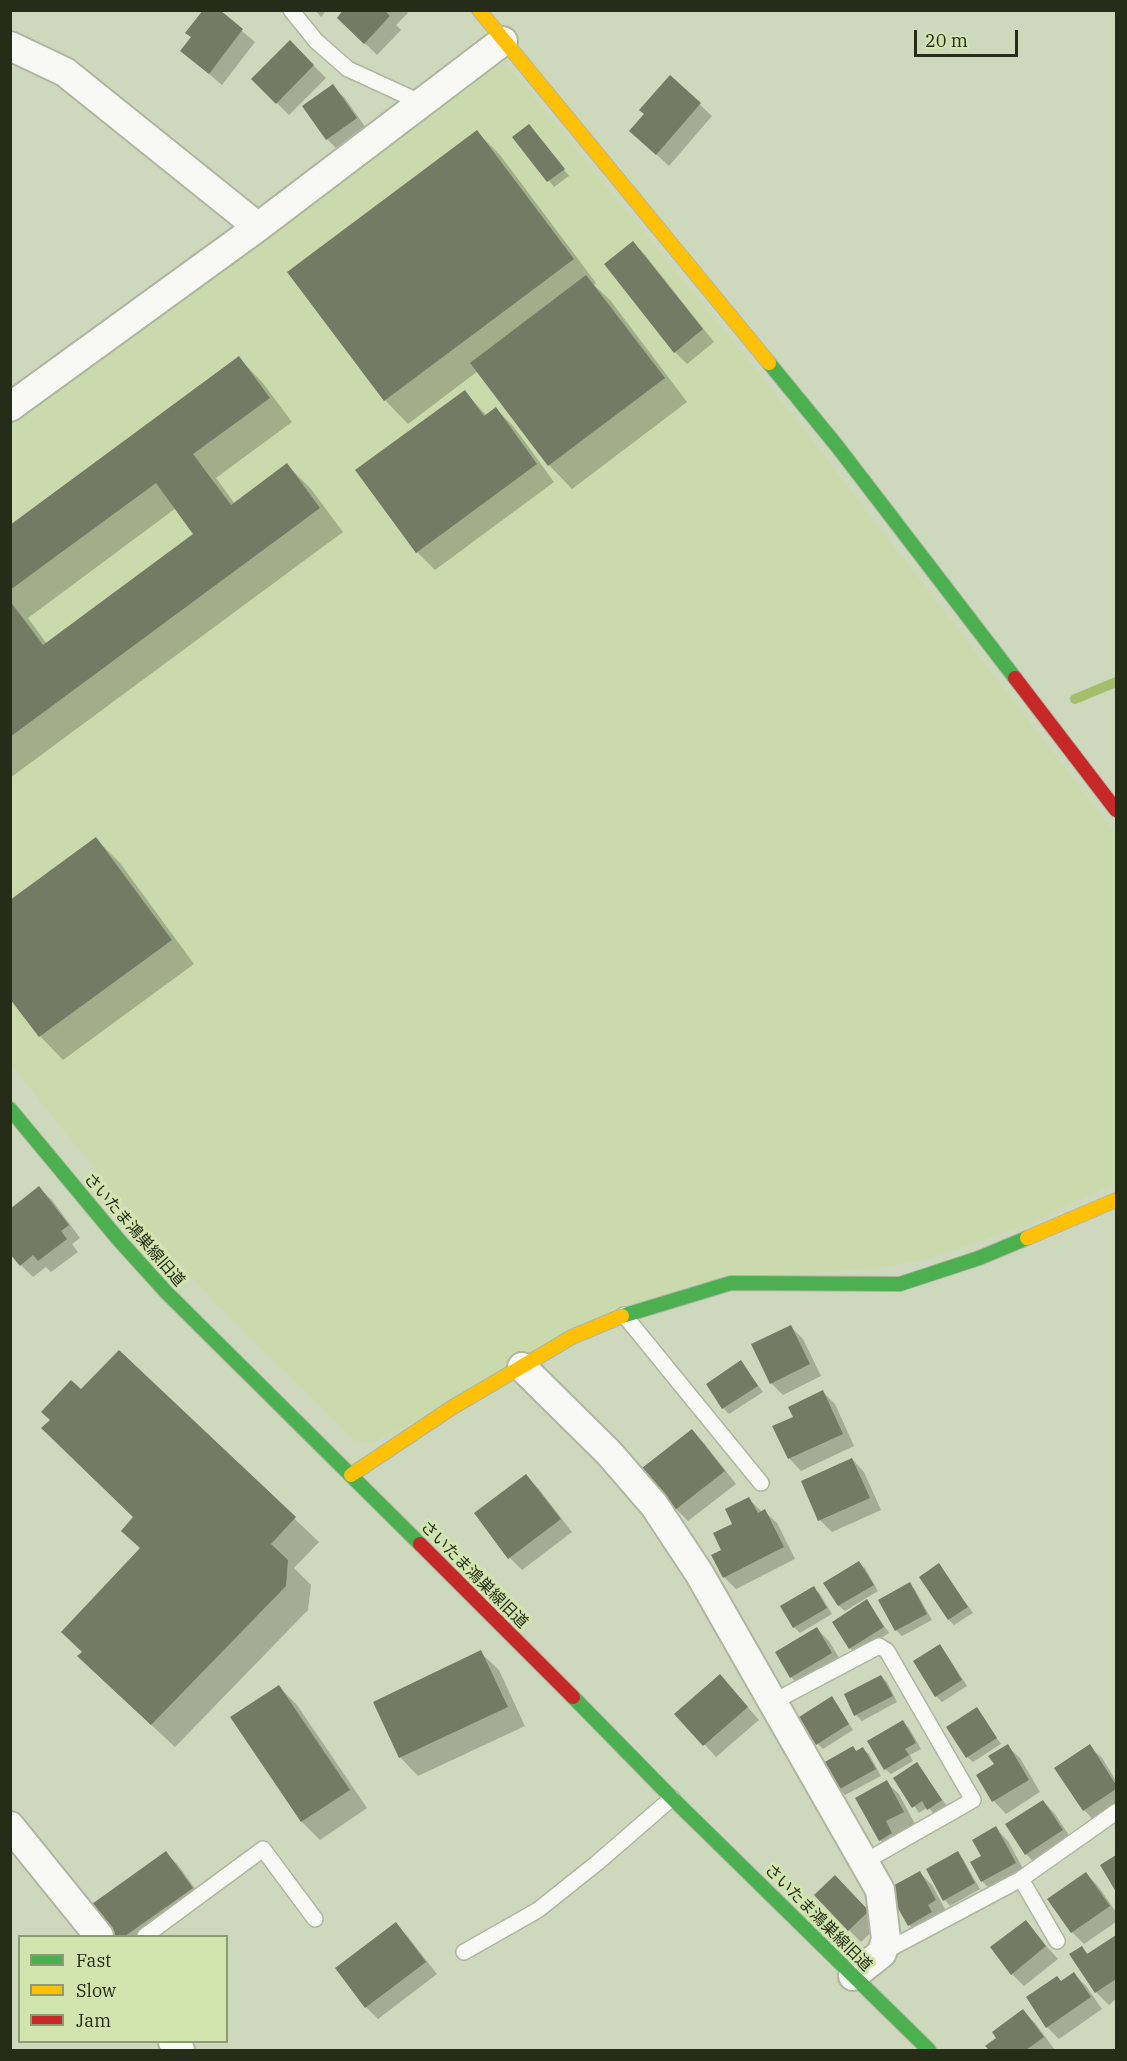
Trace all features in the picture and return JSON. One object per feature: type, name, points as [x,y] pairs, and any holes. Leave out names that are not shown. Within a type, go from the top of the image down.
[{"type":"street","points":[[478,10],[837,446],[1116,810]]},
{"type":"street","points":[[10,407],[258,227],[503,41]]},
{"type":"street","points":[[10,46],[65,72],[258,227]]},
{"type":"street","name":"さいたま鴻巣線旧道","points":[[14,1121],[166,1292],[672,1798],[929,2050]]},
{"type":"street","points":[[351,1475],[388,1448],[444,1413],[572,1337],[624,1315],[732,1283],[900,1284],[979,1258],[1116,1200]]},
{"type":"street","points":[[522,1367],[609,1453],[654,1504],[699,1573],[880,1890],[886,1939],[882,1953],[853,1976]]},
{"type":"street","points":[[10,1826],[98,1935]]},
{"type":"lane","points":[[291,10],[316,41],[348,69],[422,103]]},
{"type":"lane","points":[[624,1315],[761,1483]]},
{"type":"lane","points":[[773,1702],[879,1647],[887,1651],[962,1780],[973,1800],[864,1862]]},
{"type":"lane","points":[[465,1952],[538,1910],[672,1798]]},
{"type":"lane","points":[[882,1953],[1021,1879],[1116,1812]]},
{"type":"lane","points":[[147,1935],[263,1849],[315,1919]]},
{"type":"lane","points":[[1021,1879],[1057,1941]]},
{"type":"shaded area","points":[[494,65],[509,67],[787,408],[1116,834],[1116,1183],[1024,1226],[928,1259],[882,1267],[693,1284],[372,1443],[355,1441],[216,1303],[113,1191],[11,1065],[10,421]]},
{"type":"building","points":[[203,10],[220,10],[243,29],[209,74],[180,51],[191,37],[185,33]]},
{"type":"building","points":[[343,10],[384,10],[390,16],[364,44],[337,18]]},
{"type":"building","points":[[290,40],[314,65],[276,104],[251,79]]},
{"type":"building","points":[[670,75],[701,103],[656,155],[629,131],[644,114],[639,110]]},
{"type":"building","points":[[333,84],[357,118],[326,140],[302,106]]},
{"type":"building","points":[[529,124],[565,169],[547,182],[512,137]]},
{"type":"building","points":[[477,130],[574,259],[384,401],[287,272]]},
{"type":"building","points":[[633,241],[703,329],[674,353],[604,264]]},
{"type":"building","points":[[586,275],[665,378],[548,466],[470,363]]},
{"type":"building","points":[[239,356],[270,398],[193,454],[231,505],[287,463],[320,508],[10,737],[10,601],[43,645],[193,534],[156,483],[10,590],[10,525]]},
{"type":"building","points":[[465,390],[484,416],[496,407],[537,464],[416,553],[355,470]]},
{"type":"building","points":[[96,837],[172,940],[39,1037],[10,999],[10,900]]},
{"type":"building","points":[[39,1186],[69,1225],[61,1231],[67,1239],[38,1261],[33,1255],[20,1266],[10,1254],[10,1209]]},
{"type":"building","points":[[791,1325],[810,1364],[770,1384],[751,1344]]},
{"type":"building","points":[[119,1350],[296,1517],[271,1544],[288,1560],[286,1586],[151,1725],[77,1656],[82,1652],[61,1632],[140,1548],[121,1531],[133,1517],[41,1428],[50,1420],[41,1412],[71,1380],[81,1389]]},
{"type":"building","points":[[741,1360],[758,1386],[722,1409],[706,1384]]},
{"type":"building","points":[[823,1390],[843,1434],[788,1459],[772,1426],[793,1417],[788,1407]]},
{"type":"building","points":[[692,1429],[725,1471],[675,1510],[642,1468]]},
{"type":"building","points":[[852,1458],[870,1498],[818,1521],[801,1481]]},
{"type":"building","points":[[526,1474],[561,1519],[508,1559],[474,1513]]},
{"type":"building","points":[[749,1497],[758,1513],[765,1509],[784,1547],[723,1578],[711,1555],[721,1550],[713,1533],[732,1524],[725,1509]]},
{"type":"building","points":[[859,1561],[874,1585],[838,1606],[823,1583]]},
{"type":"building","points":[[939,1563],[968,1607],[948,1620],[919,1577]]},
{"type":"building","points":[[910,1582],[927,1614],[895,1631],[878,1600]]},
{"type":"building","points":[[814,1586],[827,1608],[793,1628],[780,1606]]},
{"type":"building","points":[[867,1599],[884,1627],[849,1649],[832,1622]]},
{"type":"building","points":[[817,1627],[832,1653],[790,1678],[775,1652]]},
{"type":"building","points":[[940,1644],[962,1680],[935,1697],[913,1661]]},
{"type":"building","points":[[481,1650],[508,1707],[399,1758],[373,1702]]},
{"type":"building","points":[[720,1674],[748,1707],[703,1746],[674,1714]]},
{"type":"building","points":[[881,1675],[893,1696],[854,1716],[844,1694]]},
{"type":"building","points":[[279,1685],[350,1790],[301,1822],[230,1717]]},
{"type":"building","points":[[832,1696],[849,1724],[816,1745],[799,1717]]},
{"type":"building","points":[[977,1707],[997,1738],[966,1758],[946,1727]]},
{"type":"building","points":[[903,1720],[916,1743],[905,1749],[909,1755],[884,1770],[867,1741]]},
{"type":"building","points":[[1008,1744],[1029,1780],[992,1802],[976,1775],[994,1764],[988,1756]]},
{"type":"building","points":[[1090,1744],[1116,1785],[1116,1789],[1083,1811],[1054,1768]]},
{"type":"building","points":[[853,1746],[856,1751],[863,1747],[876,1769],[838,1790],[823,1763]]},
{"type":"building","points":[[917,1762],[942,1800],[927,1810],[922,1801],[912,1808],[893,1778]]},
{"type":"building","points":[[887,1780],[904,1812],[886,1821],[892,1833],[879,1841],[855,1798]]},
{"type":"building","points":[[1043,1800],[1063,1830],[1025,1855],[1005,1824]]},
{"type":"building","points":[[996,1826],[1016,1863],[981,1882],[970,1862],[981,1856],[972,1840]]},
{"type":"building","points":[[166,1851],[193,1888],[126,1935],[114,1935],[92,1904]]},
{"type":"building","points":[[958,1851],[975,1883],[943,1901],[926,1869]]},
{"type":"building","points":[[1116,1855],[1116,1892],[1100,1865]]},
{"type":"building","points":[[920,1871],[936,1900],[928,1905],[932,1912],[908,1926],[887,1889]]},
{"type":"building","points":[[1086,1872],[1110,1906],[1071,1933],[1047,1899]]},
{"type":"building","points":[[835,1875],[869,1911],[848,1931],[814,1895]]},
{"type":"building","points":[[1026,1920],[1046,1946],[1011,1975],[990,1947]]},
{"type":"building","points":[[396,1922],[426,1962],[365,2008],[335,1968]]},
{"type":"building","points":[[1116,1935],[1116,1979],[1095,1993],[1069,1954],[1082,1946],[1087,1954]]},
{"type":"building","points":[[1074,1972],[1091,1997],[1046,2028],[1026,1997],[1057,1976],[1061,1981]]},
{"type":"building","points":[[1023,2009],[1044,2037],[1026,2050],[989,2050],[985,2046],[996,2038],[992,2032]]},
{"type":"waterway","points":[[1075,699],[1116,682]]},
{"type":"traffic: fast","points":[[769,363],[837,446],[1015,678]]},
{"type":"traffic: fast","points":[[10,1109],[118,1239],[166,1292],[420,1544]]},
{"type":"traffic: fast","points":[[622,1316],[731,1283],[900,1284],[979,1258],[1027,1238]]},
{"type":"traffic: fast","points":[[573,1697],[672,1798],[929,2050]]},
{"type":"traffic: slow","points":[[479,10],[769,363]]},
{"type":"traffic: slow","points":[[1027,1238],[1116,1200]]},
{"type":"traffic: slow","points":[[351,1475],[453,1407],[572,1337],[622,1316]]},
{"type":"traffic: jam","points":[[1015,678],[1116,810]]},
{"type":"traffic: jam","points":[[420,1544],[573,1697]]}]
